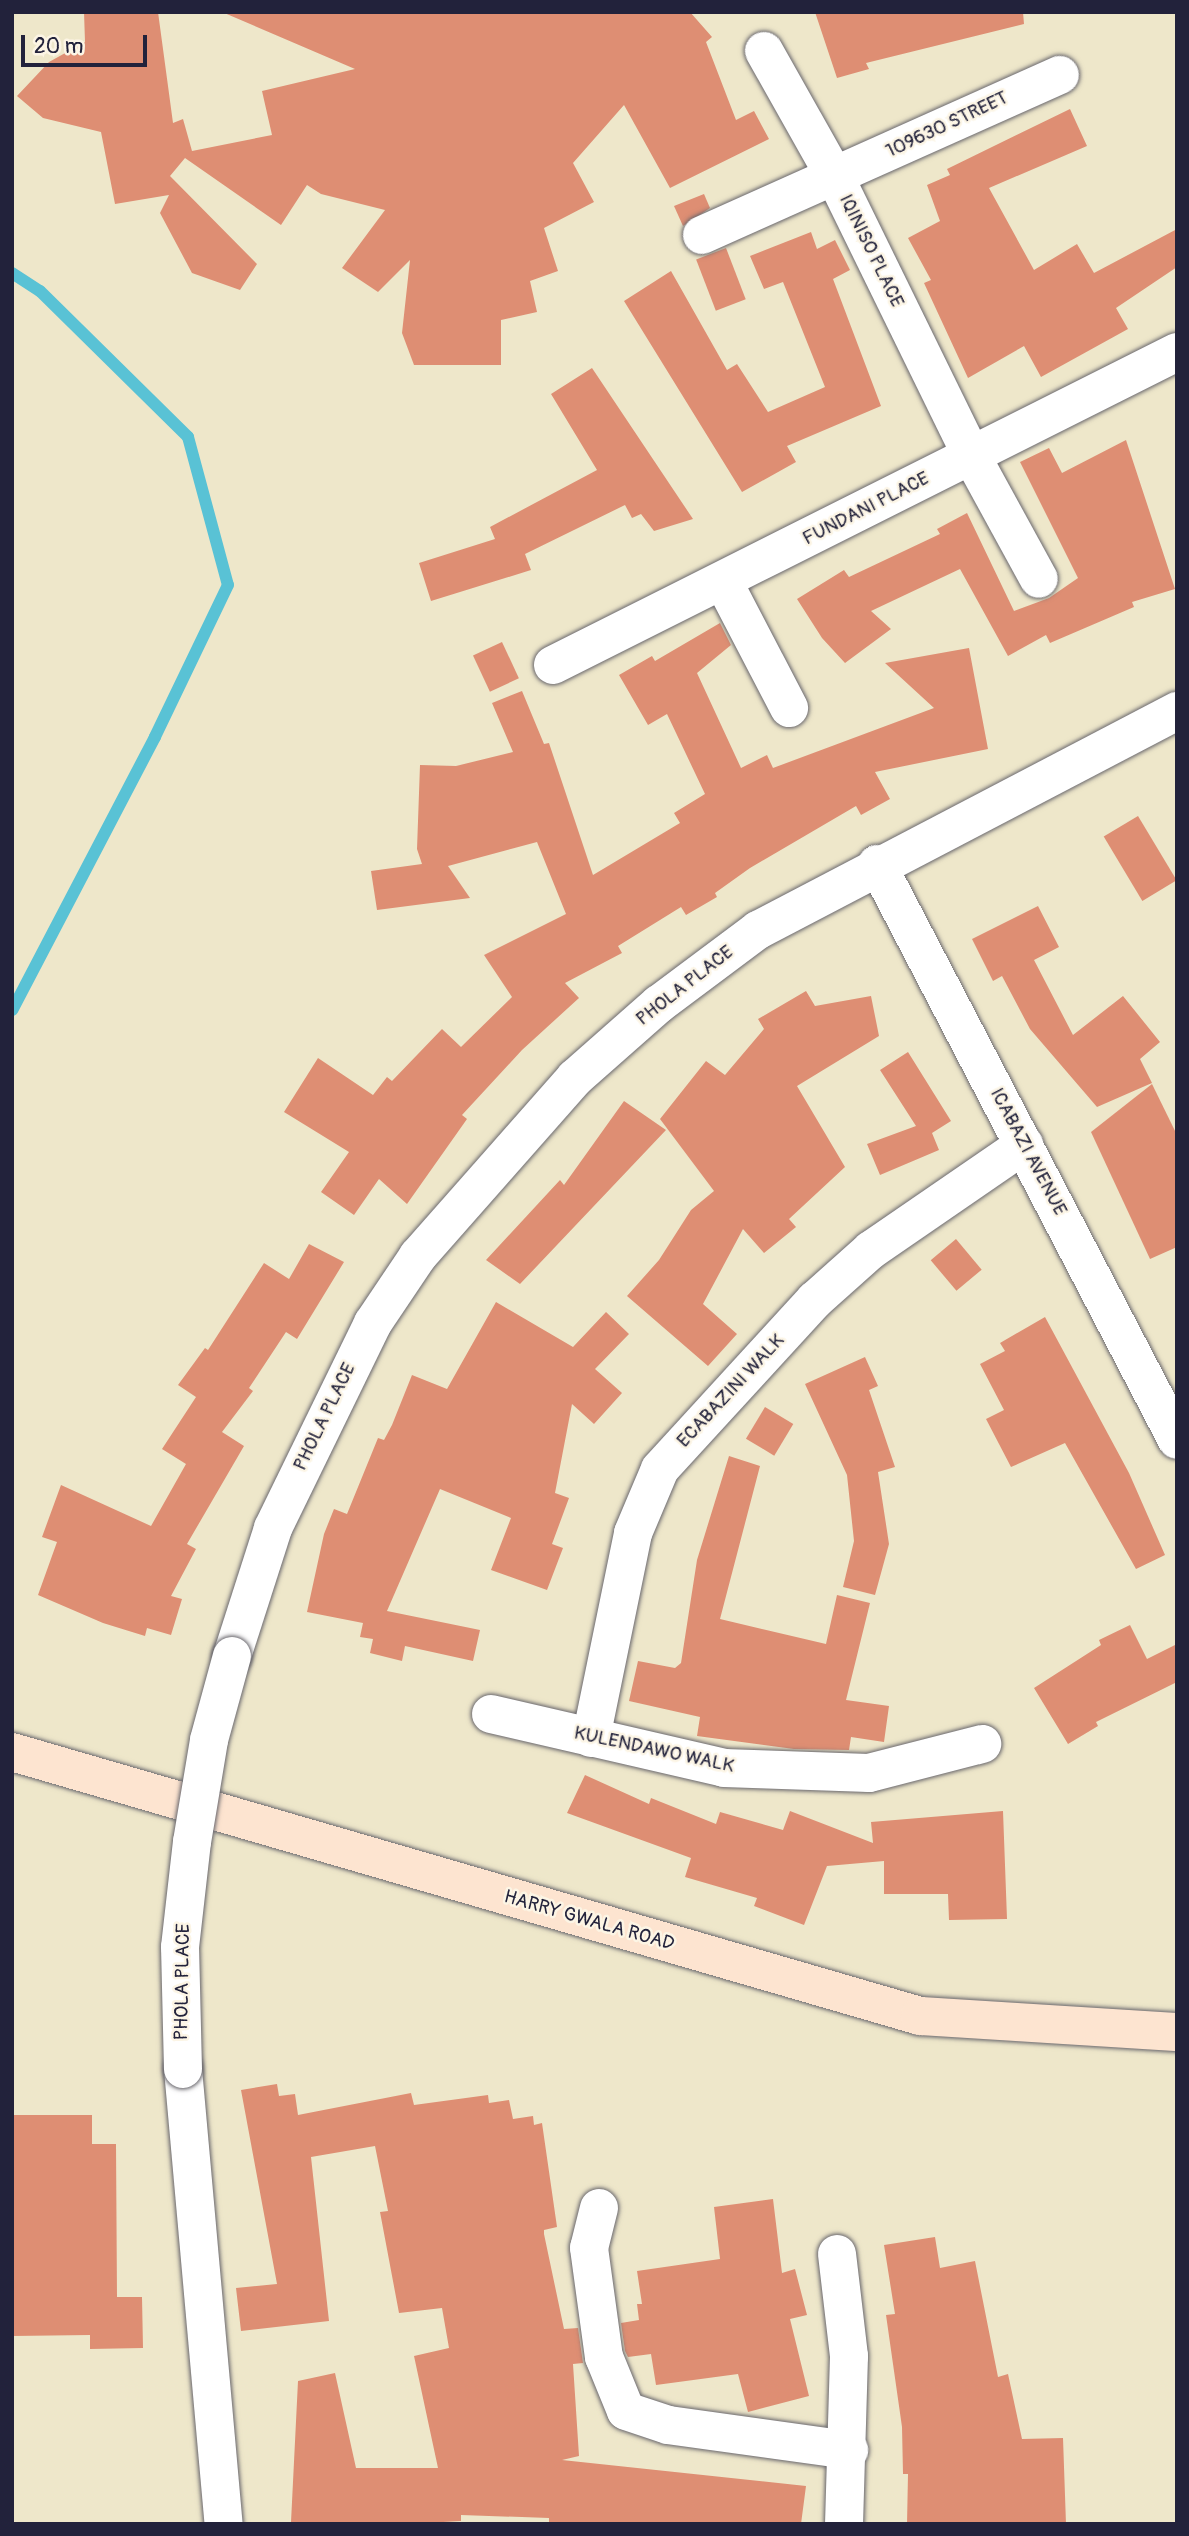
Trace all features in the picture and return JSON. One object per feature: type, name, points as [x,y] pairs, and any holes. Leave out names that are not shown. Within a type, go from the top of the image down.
[{"type":"main road","name":"HARRY GWALA ROAD","points":[[12,1752],[920,2016],[1177,2032]]},
{"type":"street","name":"IQINISO PLACE","points":[[764,51],[835,177],[971,455],[1039,579]]},
{"type":"street","name":"109630 STREET","points":[[702,235],[1060,75]]},
{"type":"street","name":"FUNDANI PLACE","points":[[554,665],[724,583],[1177,352]]},
{"type":"street","points":[[724,583],[789,708]]},
{"type":"street","name":"PHOLA PLACE","points":[[224,2524],[183,2069],[180,1947],[192,1842],[209,1740],[272,1528],[373,1323],[418,1256],[575,1078],[659,1004],[758,930],[877,864],[1177,711]]},
{"type":"street","name":"ICABAZI AVENUE","points":[[877,864],[1176,1433]]},
{"type":"street","name":"ECABAZINI WALK","points":[[591,1738],[633,1533],[660,1469],[816,1300],[862,1258],[1024,1145]]},
{"type":"street","name":"KULENDAWO WALK","points":[[491,1714],[724,1768],[869,1773],[982,1744]]},
{"type":"street","points":[[599,2207],[589,2248],[602,2344],[626,2411],[668,2425],[849,2450]]},
{"type":"street","points":[[837,2254],[849,2356],[849,2450],[844,2524]]},
{"type":"building","points":[[84,12],[158,12],[173,123],[183,119],[192,151],[272,135],[262,91],[355,69],[222,12],[690,12],[712,37],[706,42],[736,120],[754,111],[769,139],[670,188],[624,105],[573,163],[594,202],[544,228],[558,271],[530,281],[537,312],[501,320],[501,365],[414,365],[402,333],[410,260],[378,292],[342,268],[385,210],[321,194],[307,185],[281,225],[185,158],[170,176],[257,264],[240,290],[192,273],[160,213],[169,195],[115,204],[101,132],[43,118],[17,96],[49,62],[85,42]]},
{"type":"building","points":[[815,12],[1023,12],[1024,24],[866,63],[869,69],[837,78]]},
{"type":"building","points":[[1070,109],[1087,146],[989,188],[1034,270],[1077,244],[1094,273],[1177,229],[1177,267],[1116,308],[1128,329],[1041,377],[1024,346],[968,378],[924,283],[931,280],[908,238],[940,221],[927,185],[950,175],[947,169]]},
{"type":"building","points":[[704,194],[710,208],[683,226],[674,206]]},
{"type":"building","points":[[811,232],[817,249],[835,240],[850,270],[833,279],[881,406],[787,446],[796,462],[742,492],[624,301],[671,271],[727,370],[737,364],[768,412],[825,387],[783,282],[764,289],[750,256]]},
{"type":"building","points":[[726,248],[746,299],[716,311],[696,259]]},
{"type":"building","points":[[592,368],[693,519],[654,531],[641,514],[632,518],[625,505],[525,554],[531,570],[431,601],[419,563],[495,539],[490,527],[597,470],[551,394]]},
{"type":"building","points":[[1126,440],[1175,589],[1132,602],[1134,607],[1050,643],[1046,635],[1008,656],[960,569],[871,611],[891,629],[845,663],[822,638],[797,599],[844,570],[849,577],[940,534],[937,529],[967,513],[1014,611],[1049,598],[1078,578],[1020,462],[1049,448],[1062,473]]},
{"type":"building","points":[[720,623],[731,645],[697,673],[741,768],[767,755],[773,768],[934,708],[885,663],[969,648],[988,749],[875,772],[890,799],[861,815],[856,806],[750,868],[715,893],[717,897],[686,915],[681,907],[618,946],[622,953],[565,983],[579,998],[522,1050],[462,1115],[467,1119],[407,1204],[379,1179],[354,1215],[321,1192],[349,1152],[284,1112],[318,1058],[373,1095],[387,1077],[392,1081],[442,1029],[461,1047],[512,997],[484,955],[566,914],[537,842],[448,866],[470,898],[377,910],[371,871],[422,864],[417,849],[420,765],[456,766],[513,752],[492,703],[522,691],[544,744],[549,743],[593,875],[680,823],[674,813],[705,794],[667,714],[648,725],[619,675],[652,656],[655,661]]},
{"type":"building","points":[[502,642],[519,678],[490,692],[473,656]]},
{"type":"building","points":[[1138,816],[1177,880],[1142,901],[1104,837]]},
{"type":"building","points":[[1038,906],[1059,947],[1034,960],[1073,1035],[1123,996],[1160,1042],[1140,1059],[1152,1083],[1097,1107],[1030,1029],[1002,976],[993,981],[972,939]]},
{"type":"building","points":[[806,991],[815,1006],[871,996],[879,1036],[797,1086],[845,1167],[789,1219],[796,1227],[764,1253],[743,1229],[703,1304],[737,1334],[708,1366],[627,1296],[659,1260],[691,1210],[714,1191],[660,1119],[706,1061],[725,1075],[764,1029],[758,1019]]},
{"type":"building","points":[[908,1052],[951,1121],[932,1133],[939,1150],[880,1175],[867,1144],[916,1126],[880,1070]]},
{"type":"building","points":[[1152,1084],[1177,1135],[1177,1247],[1150,1259],[1091,1132]]},
{"type":"building","points":[[624,1101],[666,1130],[520,1284],[486,1260],[560,1180],[564,1185]]},
{"type":"building","points":[[956,1239],[982,1270],[956,1291],[931,1260]]},
{"type":"building","points":[[309,1244],[344,1262],[297,1339],[286,1332],[249,1388],[253,1391],[222,1432],[244,1446],[187,1544],[196,1549],[171,1596],[182,1599],[171,1635],[147,1628],[145,1636],[103,1623],[38,1595],[57,1542],[42,1537],[61,1485],[151,1526],[186,1464],[162,1449],[196,1397],[178,1385],[205,1348],[208,1350],[264,1263],[289,1279]]},
{"type":"building","points":[[496,1302],[573,1347],[606,1312],[629,1334],[595,1369],[622,1393],[594,1424],[572,1404],[555,1493],[569,1498],[552,1544],[563,1548],[547,1590],[491,1570],[511,1518],[440,1489],[387,1611],[480,1630],[473,1661],[405,1646],[402,1661],[370,1653],[373,1639],[360,1637],[363,1623],[307,1612],[324,1534],[334,1509],[347,1514],[378,1438],[384,1440],[412,1375],[447,1389]]},
{"type":"building","points":[[1045,1317],[1129,1473],[1165,1555],[1136,1569],[1065,1443],[1011,1467],[986,1419],[1004,1410],[980,1364],[1005,1351],[1000,1343]]},
{"type":"building","points":[[865,1357],[878,1386],[869,1390],[895,1467],[878,1472],[889,1544],[875,1595],[843,1587],[854,1541],[847,1475],[805,1384]]},
{"type":"building","points":[[765,1407],[793,1424],[774,1456],[746,1439]]},
{"type":"building","points":[[729,1456],[760,1466],[720,1619],[826,1644],[837,1595],[870,1603],[846,1700],[889,1706],[884,1742],[851,1737],[849,1750],[794,1749],[697,1736],[700,1717],[629,1701],[638,1661],[675,1668],[681,1663],[697,1560]]},
{"type":"building","points":[[1130,1625],[1147,1659],[1177,1644],[1177,1682],[1096,1722],[1098,1726],[1068,1744],[1034,1688],[1101,1645],[1099,1640]]},
{"type":"building","points":[[585,1775],[649,1804],[651,1798],[716,1824],[720,1812],[783,1830],[790,1811],[873,1843],[871,1822],[1003,1811],[1007,1919],[949,1920],[948,1894],[884,1894],[884,1861],[827,1866],[804,1925],[754,1906],[757,1898],[685,1877],[691,1858],[567,1813]]},
{"type":"building","points":[[277,2084],[279,2096],[295,2094],[298,2115],[411,2093],[414,2105],[488,2095],[489,2103],[509,2100],[513,2119],[533,2116],[534,2125],[542,2123],[557,2227],[544,2230],[544,2234],[564,2329],[578,2328],[583,2363],[573,2364],[579,2456],[562,2460],[806,2486],[801,2524],[549,2524],[549,2518],[461,2515],[461,2521],[408,2524],[291,2522],[298,2381],[335,2373],[356,2468],[438,2468],[414,2356],[449,2348],[442,2308],[399,2313],[380,2212],[388,2211],[375,2146],[311,2157],[329,2321],[241,2331],[236,2288],[277,2284],[241,2090]]},
{"type":"building","points":[[12,2115],[92,2115],[92,2144],[116,2144],[117,2297],[142,2297],[143,2348],[90,2349],[90,2335],[12,2336]]},
{"type":"building","points":[[773,2199],[782,2273],[795,2269],[807,2315],[790,2319],[809,2396],[748,2412],[738,2374],[656,2385],[651,2354],[628,2357],[625,2351],[621,2323],[639,2320],[637,2304],[642,2304],[637,2271],[720,2259],[714,2207]]},
{"type":"building","points":[[935,2237],[940,2268],[975,2261],[998,2377],[1008,2374],[1022,2439],[1063,2438],[1066,2524],[907,2524],[908,2474],[903,2474],[902,2427],[886,2315],[895,2314],[884,2245]]},
{"type":"waterway","points":[[12,273],[40,291],[188,437],[228,585],[155,737],[12,1010]]}]
